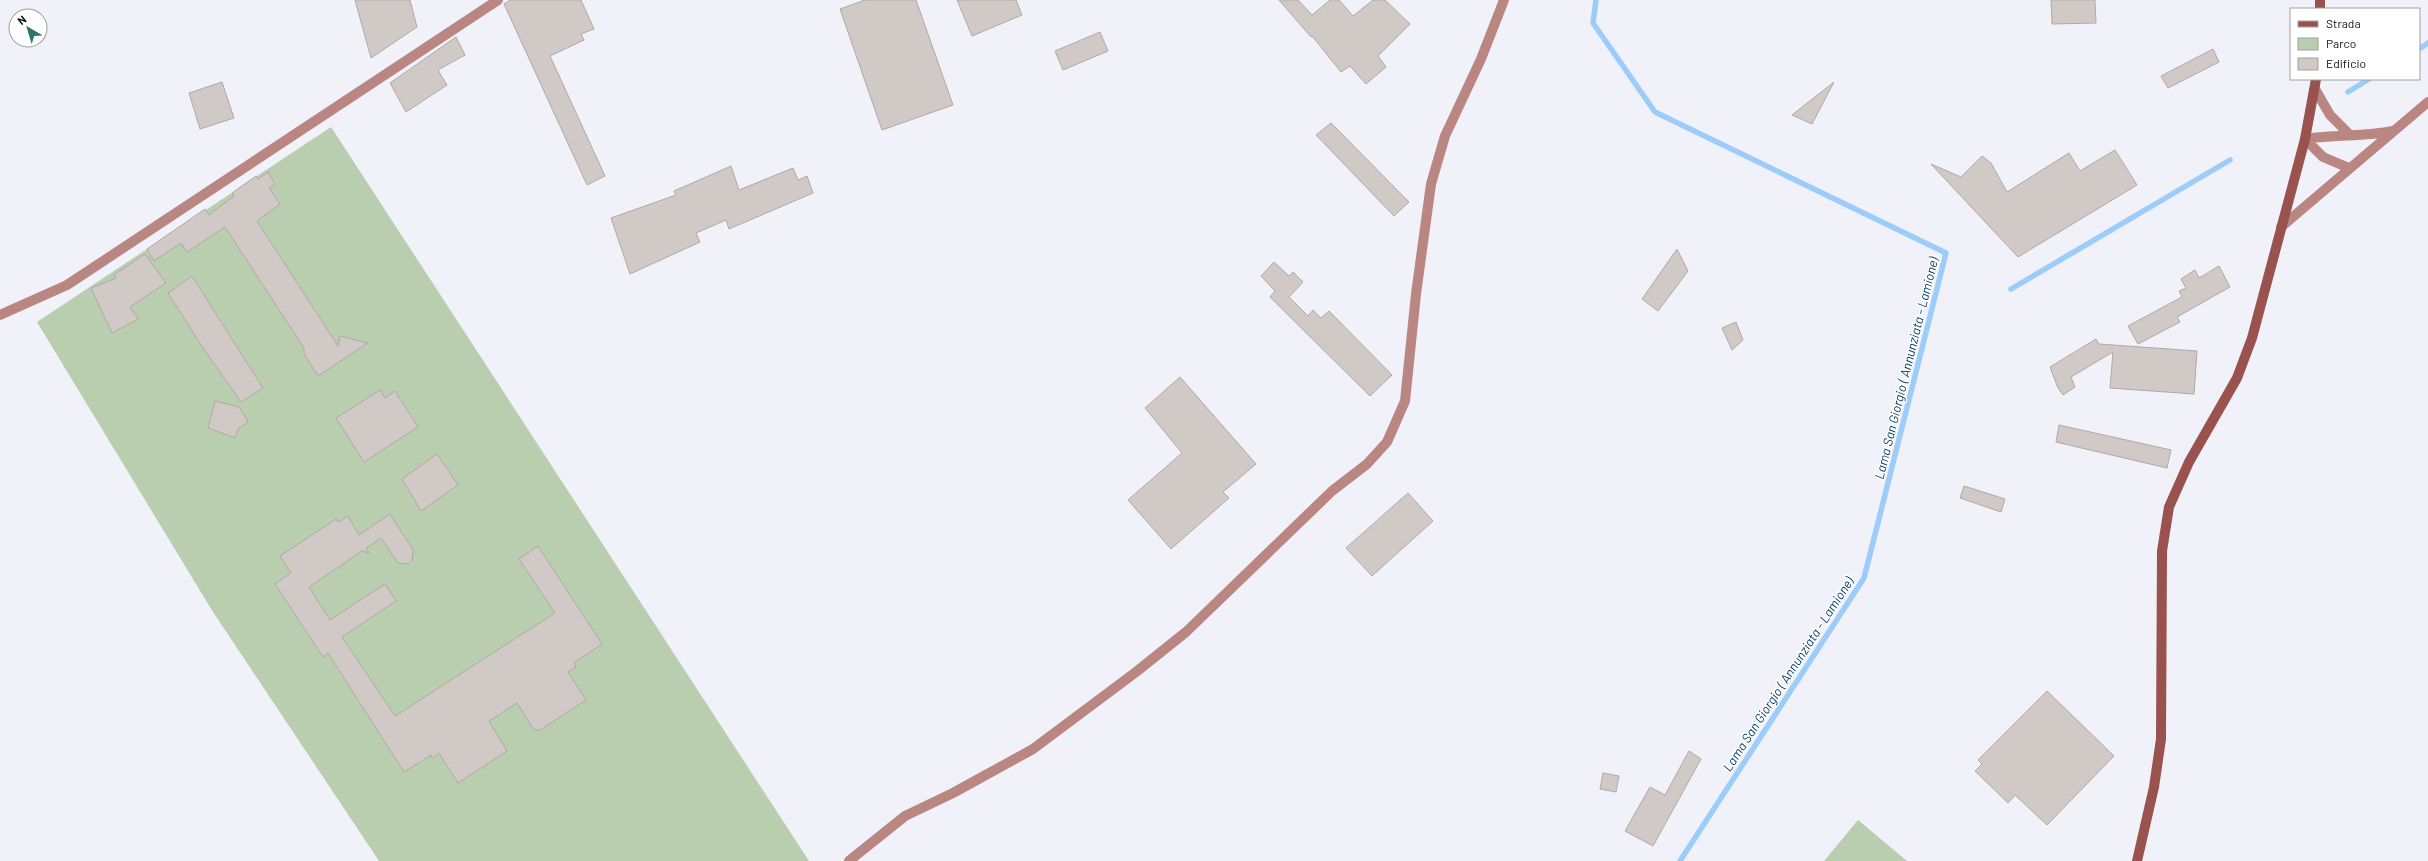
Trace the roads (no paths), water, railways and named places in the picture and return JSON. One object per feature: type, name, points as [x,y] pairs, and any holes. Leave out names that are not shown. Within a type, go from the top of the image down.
[{"type":"main road","points":[[2137,861],[2154,787],[2161,739],[2162,551],[2169,507],[2189,462],[2237,378],[2252,338],[2305,139],[2316,84]]},
{"type":"street","points":[[0,315],[67,285],[498,0]]},
{"type":"street","points":[[849,861],[905,816],[953,793],[1033,749],[1136,672],[1186,632],[1332,491],[1367,464],[1387,442],[1405,401],[1416,294],[1431,184],[1445,136],[1482,59],[1504,0]]},
{"type":"street","points":[[2316,84],[2330,115],[2349,134]]},
{"type":"street","points":[[2281,227],[2428,102]]},
{"type":"street","points":[[2305,139],[2329,135],[2349,134],[2370,136],[2395,130]]},
{"type":"street","points":[[2305,139],[2323,157],[2349,168]]},
{"type":"waterway","name":"Lama San Giorgio ( Annunziata - Lamione)","points":[[1596,0],[1593,23],[1655,112],[1946,253],[1864,578],[1680,861]]},
{"type":"waterway","points":[[2420,48],[2428,43]]},
{"type":"waterway","points":[[2348,92],[2367,80]]},
{"type":"waterway","points":[[2011,289],[2230,160]]}]
